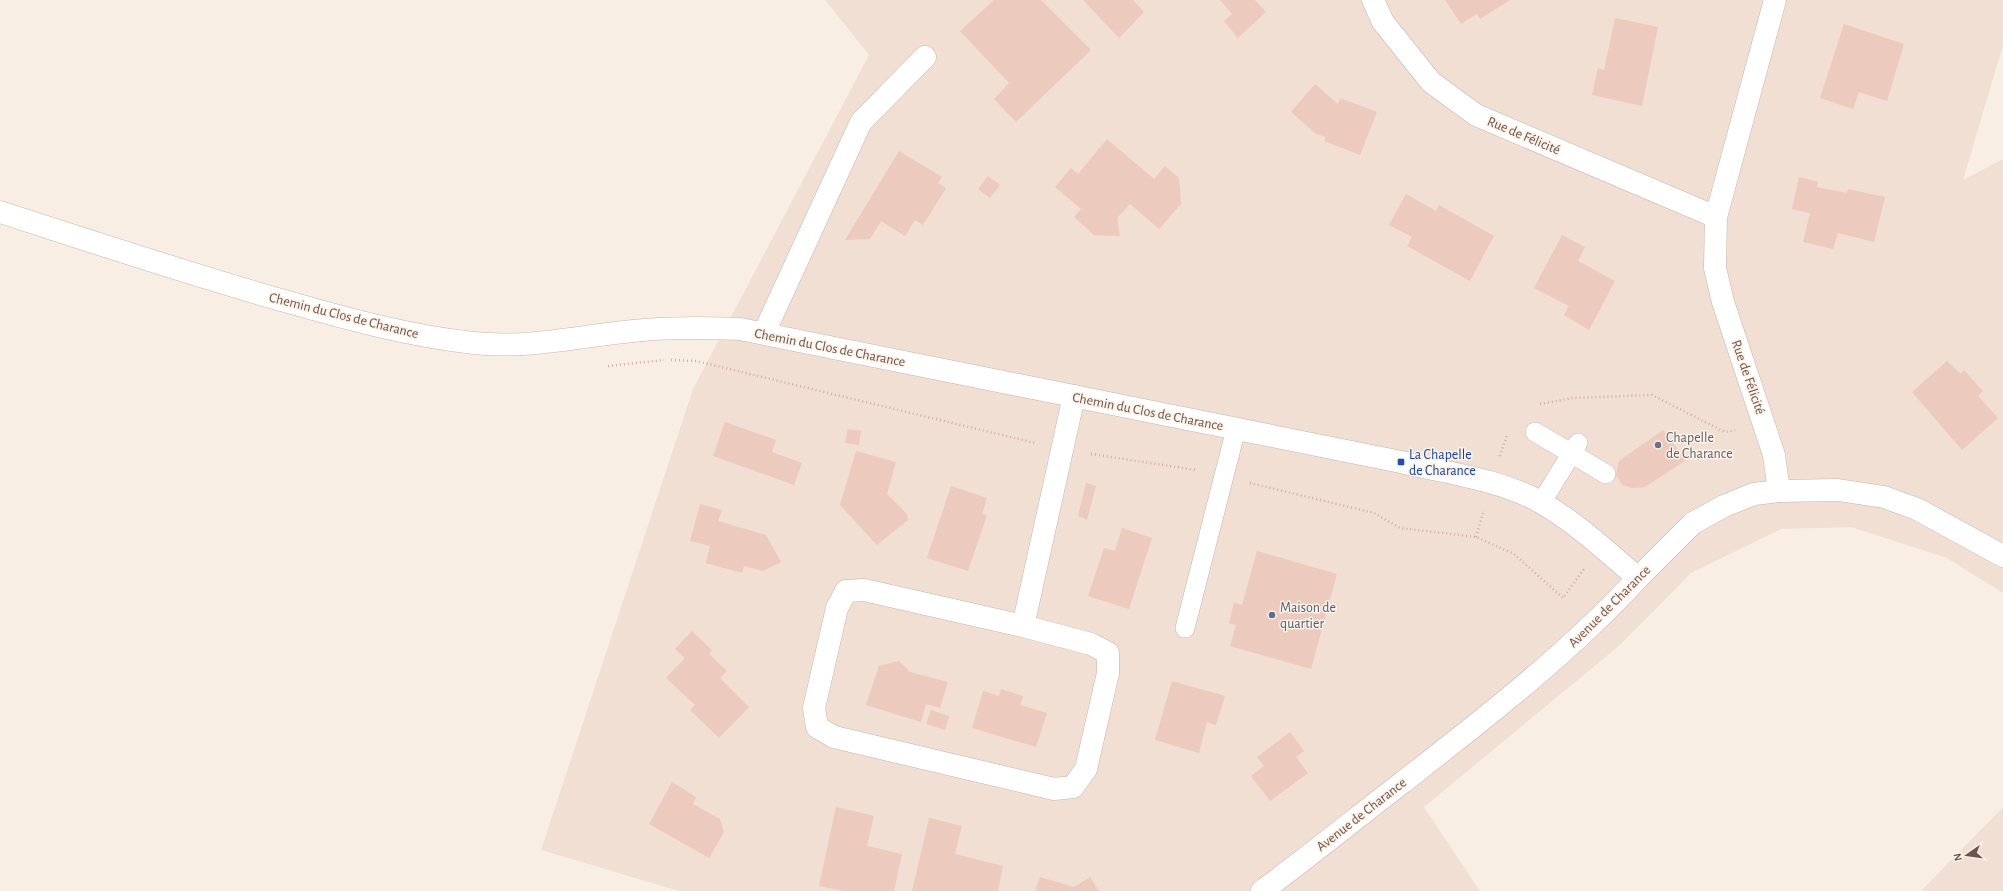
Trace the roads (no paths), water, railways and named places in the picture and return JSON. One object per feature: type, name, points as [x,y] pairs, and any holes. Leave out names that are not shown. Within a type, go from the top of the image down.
[{"type":"street","name":"Rue de Félicité","points":[[1373,0],[1383,22],[1431,82],[1476,115],[1716,216]]},
{"type":"street","name":"Rue de Félicité","points":[[1775,0],[1716,216],[1715,268],[1721,295],[1774,455],[1779,491]]},
{"type":"street","points":[[764,334],[861,122],[925,57]]},
{"type":"street","name":"Chemin du Clos de Charance","points":[[0,212],[190,274],[363,323],[412,334],[475,344],[518,345],[633,331],[675,328],[740,329],[1401,462],[1491,484],[1541,503],[1577,527],[1638,578]]},
{"type":"street","points":[[1023,626],[1074,396]]},
{"type":"street","name":"Avenue de Charance","points":[[1262,891],[1449,746],[1556,658],[1609,610],[1638,578],[1693,523],[1724,506],[1754,494],[1779,491],[1838,490],[1884,497],[1917,509],[2003,556]]},
{"type":"street","points":[[864,590],[1023,626],[1092,644],[1108,653],[1108,673],[1086,769],[1073,787],[1054,789],[834,737],[816,727],[814,708],[837,608],[846,591],[864,590]]},
{"type":"lane","points":[[1185,628],[1236,428]]},
{"type":"lane","points":[[1535,432],[1575,448],[1606,474]]},
{"type":"lane","points":[[1541,503],[1575,448]]},
{"type":"place","name":"Chapelle de Charance","points":[[1658,445]]},
{"type":"place","name":"La Chapelle de Charance","points":[[1401,462]]},
{"type":"place","name":"Maison de quartier","points":[[1272,615]]}]
